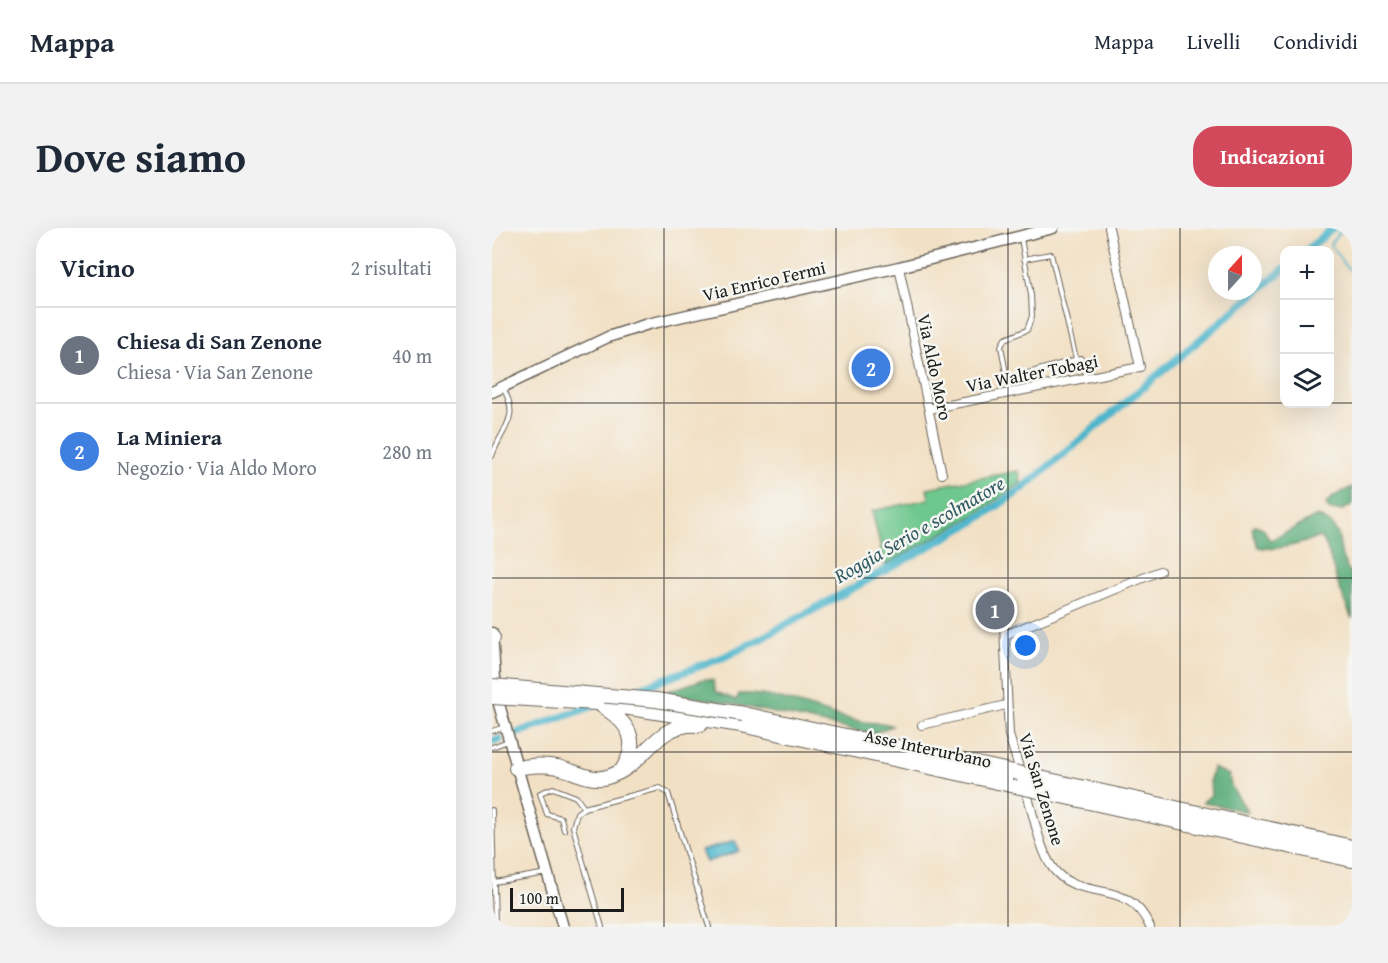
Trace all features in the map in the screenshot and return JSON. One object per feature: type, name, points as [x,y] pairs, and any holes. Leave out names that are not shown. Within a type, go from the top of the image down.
[{"type":"highway","name":"Asse Interurbano","points":[[492,686],[656,700],[1027,789],[1351,857]]},
{"type":"highway","name":"Asse Interurbano","points":[[492,697],[597,703],[742,719],[1014,772],[1351,857]]},
{"type":"highway","points":[[597,703],[613,713],[628,731],[633,744],[630,758],[622,770]]},
{"type":"highway","points":[[516,768],[548,765],[600,778],[622,770],[639,760],[656,738],[673,728],[689,724],[742,719]]},
{"type":"street","name":"Via Enrico Fermi","points":[[492,392],[608,337],[648,324],[899,267],[1053,228]]},
{"type":"street","name":"Via Walter Tobagi","points":[[929,409],[1140,367],[1109,228]]},
{"type":"street","name":"Via Aldo Moro","points":[[899,267],[942,474]]},
{"type":"street","points":[[1005,635],[1160,571]]},
{"type":"street","name":"Via San Zenone","points":[[1003,604],[1009,735],[1052,868],[1075,884],[1120,895],[1132,901],[1143,910],[1150,927]]},
{"type":"street","points":[[492,636],[498,715],[506,727],[563,927]]},
{"type":"street","points":[[922,725],[1006,705]]},
{"type":"lane","points":[[1010,393],[1001,346],[1005,339],[1027,330],[1032,316],[1020,236]]},
{"type":"lane","points":[[1024,259],[1051,254],[1076,359]]},
{"type":"lane","points":[[1007,379],[1052,369],[1081,358],[1086,378]]},
{"type":"lane","points":[[492,456],[511,420],[511,402],[503,387]]},
{"type":"lane","points":[[492,731],[506,727]]},
{"type":"lane","points":[[492,747],[509,741]]},
{"type":"lane","points":[[564,830],[561,818],[547,814],[540,793],[553,788],[576,797],[584,808]]},
{"type":"lane","points":[[602,927],[573,827],[578,813],[584,808],[665,789],[710,927]]},
{"type":"lane","points":[[492,810],[495,927]]},
{"type":"lane","points":[[494,882],[548,873]]},
{"type":"green space","points":[[1019,471],[1021,483],[973,516],[885,565],[872,511],[929,499],[927,488]]},
{"type":"green space","points":[[1352,487],[1352,505],[1342,510],[1329,510],[1326,504],[1334,496]]},
{"type":"green space","points":[[1317,516],[1330,523],[1338,534],[1342,557],[1352,577],[1352,619],[1326,545],[1320,537],[1289,546],[1266,548],[1258,547],[1252,529],[1255,525],[1263,528],[1270,541]]},
{"type":"green space","points":[[704,679],[713,680],[716,692],[736,700],[739,694],[755,694],[787,700],[849,719],[892,726],[872,734],[713,700],[663,693]]},
{"type":"green space","points":[[1213,768],[1229,775],[1231,786],[1248,812],[1203,802],[1211,795],[1210,779]]},
{"type":"water","points":[[735,841],[739,850],[737,852],[706,862],[701,851]]},
{"type":"waterway","name":"Roggia Serio e scolmatore","points":[[1312,246],[1333,228]]},
{"type":"waterway","points":[[1340,232],[1330,244],[1346,267],[1352,271]]},
{"type":"waterway","name":"Roggia Serio e scolmatore","points":[[624,694],[724,657],[975,521],[1022,489],[1280,272]]},
{"type":"waterway","name":"Roggia Serio e scolmatore","points":[[518,733],[592,706]]},
{"type":"waterway","name":"Roggia Serio e scolmatore","points":[[492,741],[499,739]]},
{"type":"place","name":"La Miniera","points":[[871,368]]},
{"type":"place","name":"Chiesa di San Zenone","points":[[995,610]]}]
